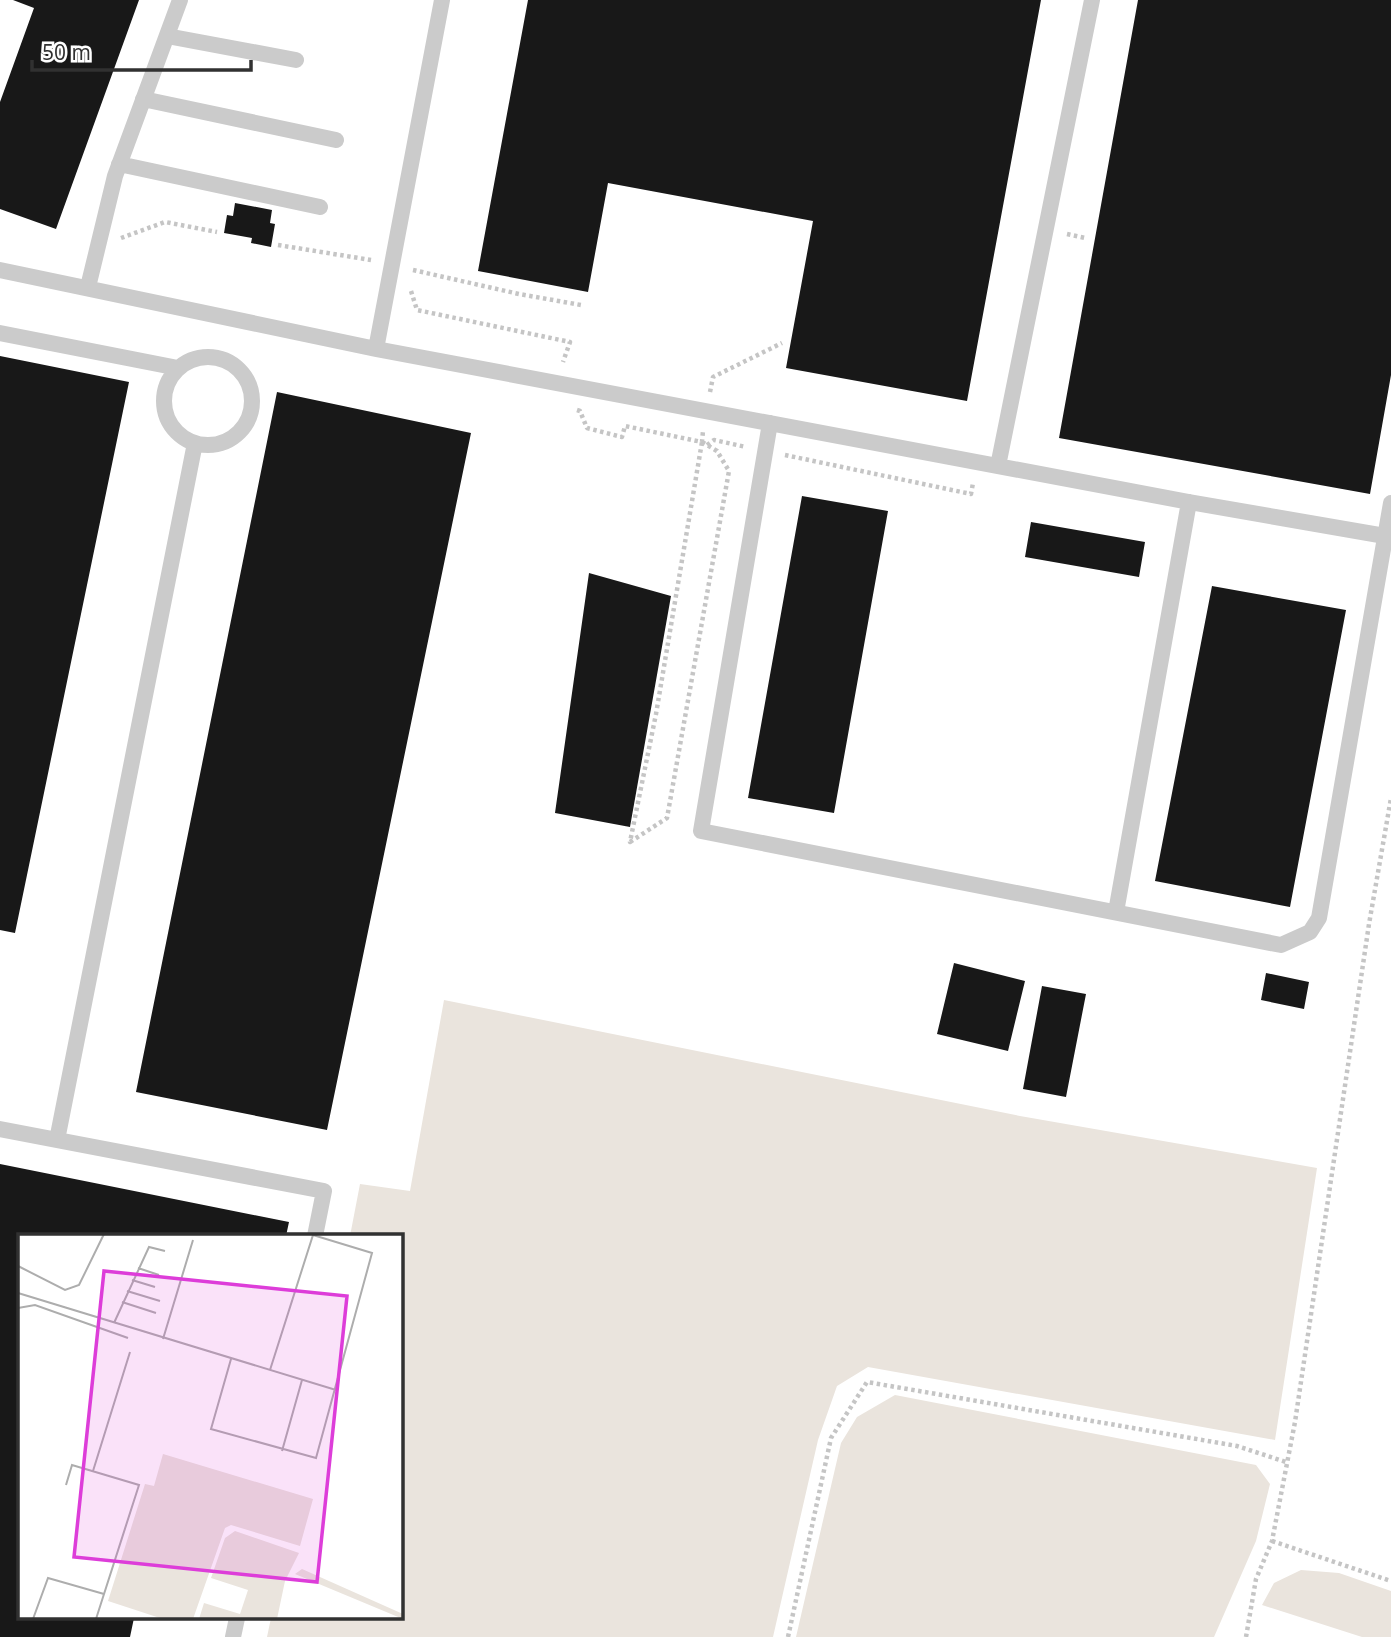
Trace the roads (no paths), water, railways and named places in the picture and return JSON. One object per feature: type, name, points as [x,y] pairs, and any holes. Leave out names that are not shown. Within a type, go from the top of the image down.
[{"type":"lane","points":[[88,288],[119,164],[180,0]]},
{"type":"lane","points":[[376,349],[442,0]]},
{"type":"lane","points":[[998,466],[1092,0]]},
{"type":"lane","points":[[167,36],[296,60]]},
{"type":"lane","points":[[143,99],[336,140]]},
{"type":"lane","points":[[119,164],[320,207]]},
{"type":"lane","points":[[0,270],[376,349],[1189,502],[1385,536]]},
{"type":"lane","points":[[0,333],[178,368]]},
{"type":"lane","points":[[219,357],[232,363],[250,384],[253,397],[251,411],[246,424],[237,435],[225,442],[210,445],[195,443],[176,430],[165,410],[164,395],[169,380],[178,368],[191,359],[219,357]]},
{"type":"lane","points":[[770,423],[701,831],[1281,945],[1310,932],[1319,918],[1391,503]]},
{"type":"lane","points":[[57,1140],[195,443]]},
{"type":"lane","points":[[1116,912],[1189,502]]},
{"type":"lane","points":[[0,1129],[324,1191],[315,1234]]}]
